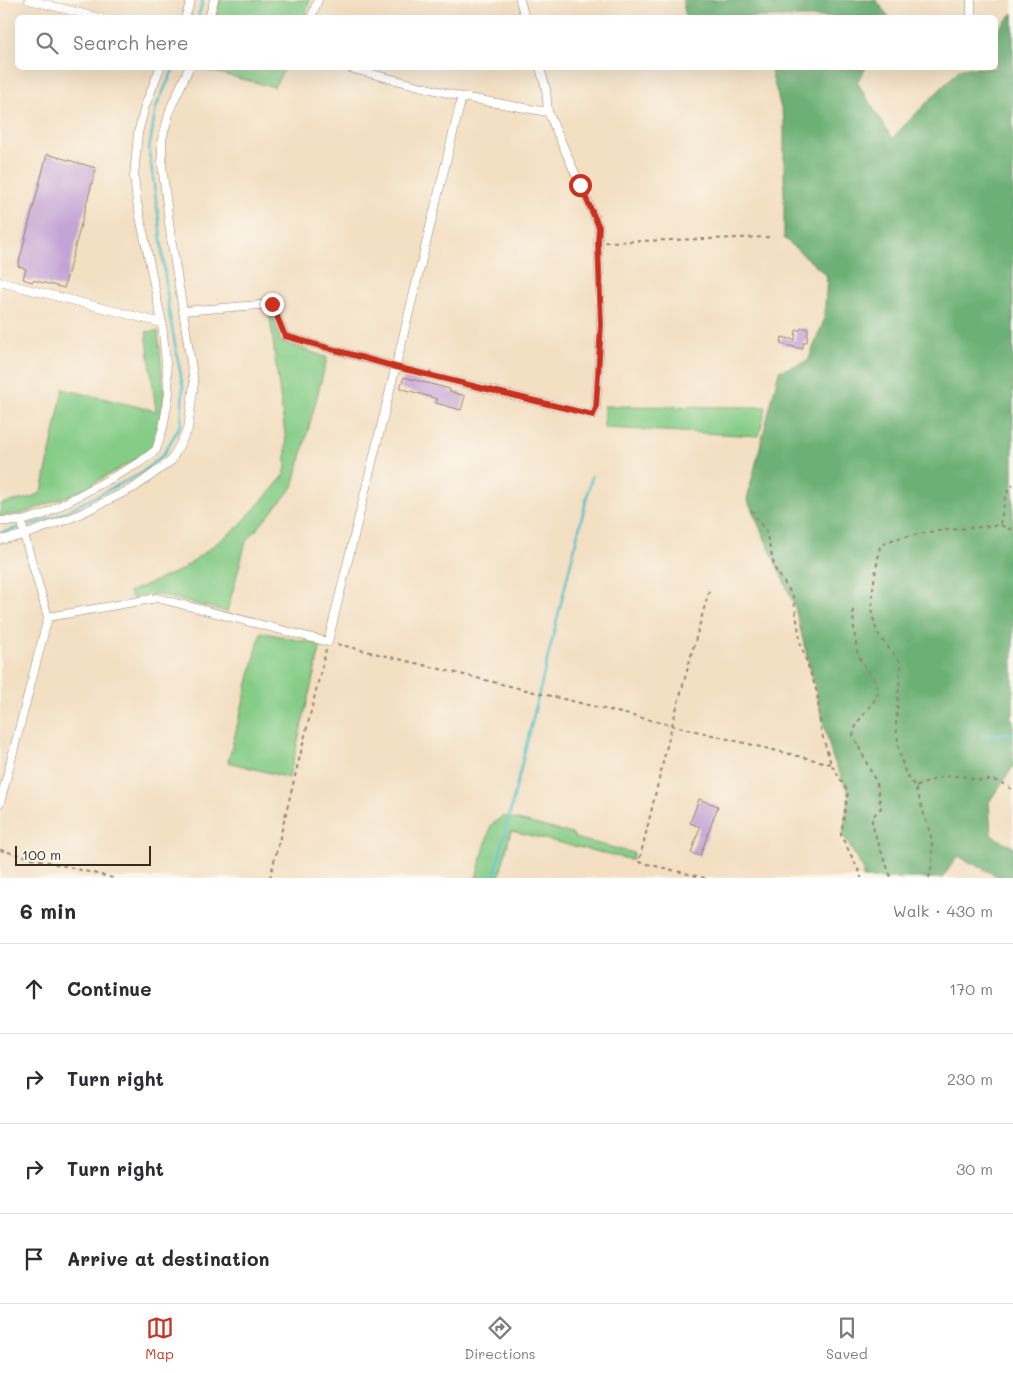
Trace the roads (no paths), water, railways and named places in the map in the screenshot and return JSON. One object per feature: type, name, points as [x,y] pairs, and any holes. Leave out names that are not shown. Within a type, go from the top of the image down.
[{"type":"street","points":[[29,0],[88,15]]},
{"type":"street","points":[[186,15],[191,0]]},
{"type":"street","points":[[211,15],[214,0]]},
{"type":"street","points":[[312,15],[318,0]]},
{"type":"street","points":[[520,0],[524,15]]},
{"type":"street","points":[[970,15],[971,0]]},
{"type":"street","points":[[0,521],[22,520],[45,514],[138,463],[156,450],[163,428],[168,394],[162,323],[137,202],[134,176],[138,133],[159,70]]},
{"type":"street","points":[[0,540],[24,535],[76,516],[135,487],[170,461],[188,428],[194,383],[170,238],[162,165],[162,139],[171,107],[188,70]]},
{"type":"street","points":[[357,70],[462,97],[548,112]]},
{"type":"street","points":[[183,311],[272,304],[285,336],[396,367],[593,415],[596,408],[601,325],[599,227],[548,112],[546,89],[541,70]]},
{"type":"street","points":[[48,617],[157,598],[328,642],[462,97]]},
{"type":"street","points":[[0,282],[162,323]]},
{"type":"street","points":[[0,803],[48,617],[24,535],[22,520]]},
{"type":"waterway","points":[[199,15],[203,0]]},
{"type":"waterway","points":[[0,533],[53,518],[140,474],[163,455],[181,424],[183,387],[169,312],[149,150],[156,107],[173,70]]},
{"type":"waterway","points":[[494,878],[592,476]]},
{"type":"waterway","points":[[983,736],[1013,733]]}]
